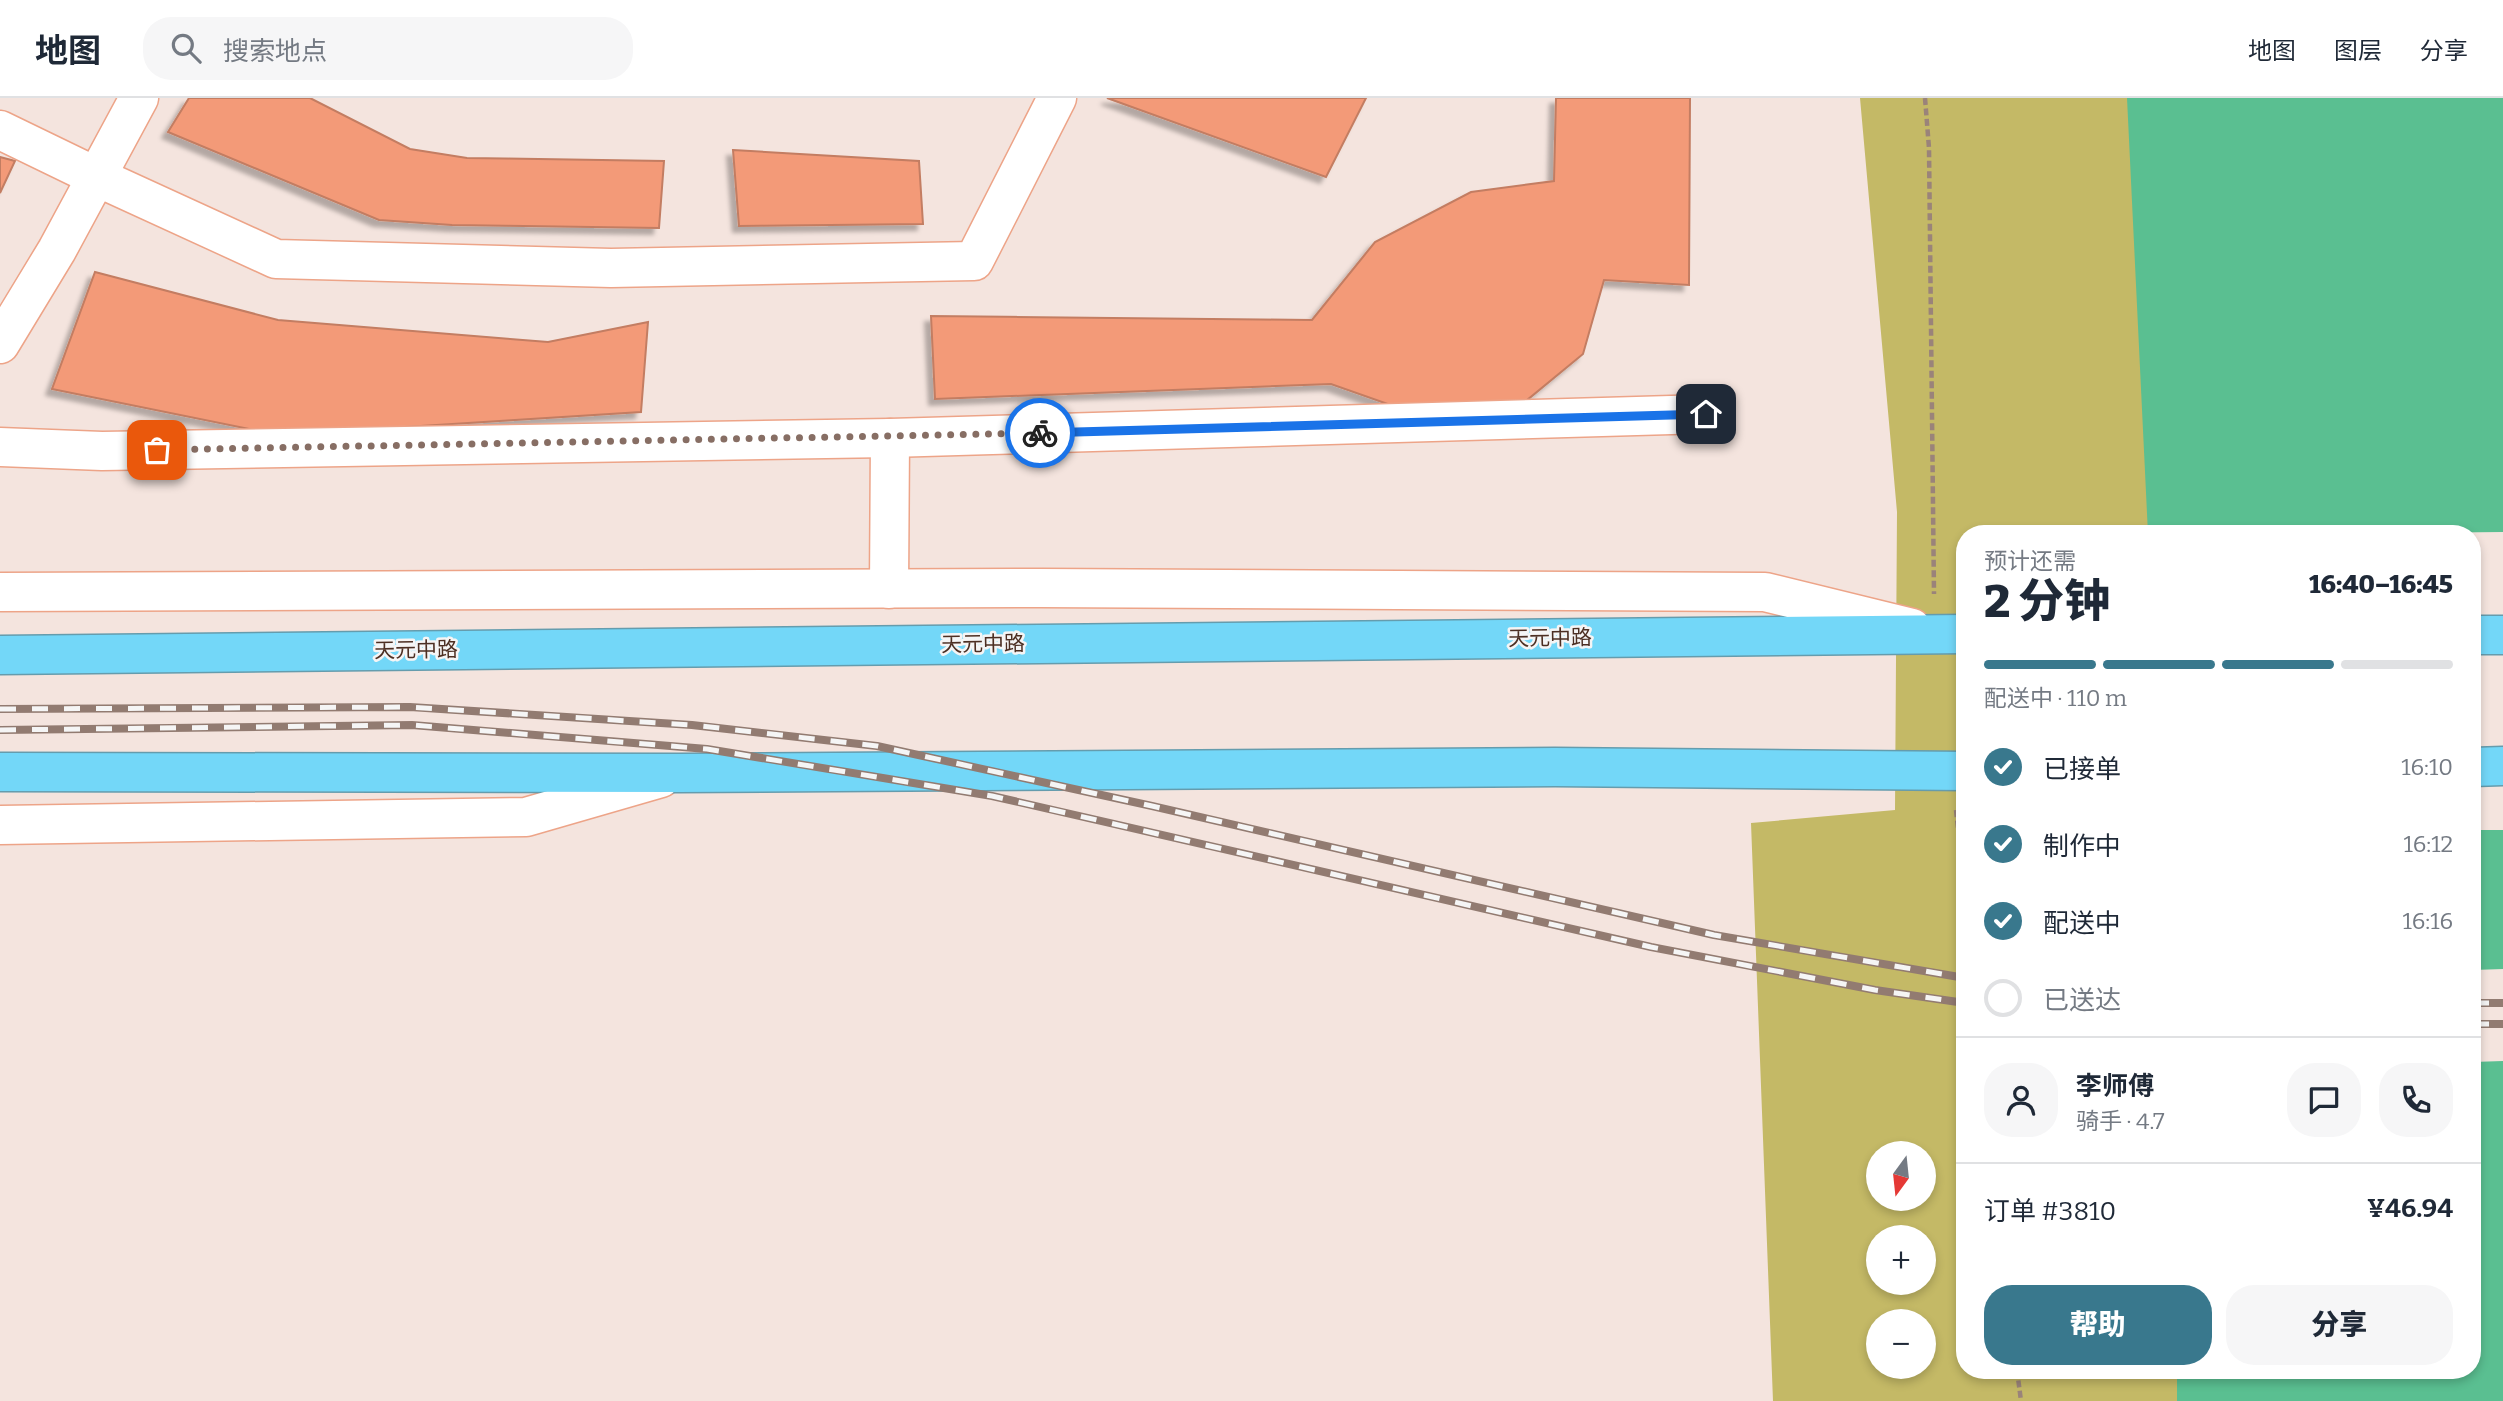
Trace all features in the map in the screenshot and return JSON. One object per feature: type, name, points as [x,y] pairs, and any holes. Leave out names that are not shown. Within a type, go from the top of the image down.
[{"type":"highway","name":"天元中路","points":[[0,655],[1950,634]]},
{"type":"highway","points":[[2481,635],[2503,635]]},
{"type":"highway","points":[[2481,766],[2503,766]]},
{"type":"highway","points":[[0,772],[678,774],[1555,767],[1956,771]]},
{"type":"lane","points":[[0,344],[57,250],[139,98]]},
{"type":"lane","points":[[0,130],[276,259],[611,268],[974,261],[1057,98]]},
{"type":"lane","points":[[0,446],[103,451],[891,438],[1706,414]]},
{"type":"lane","points":[[889,589],[891,438]]},
{"type":"lane","points":[[0,592],[889,589],[1765,592],[1950,634]]},
{"type":"lane","points":[[0,825],[526,817],[678,774]]},
{"type":"path","points":[[1925,98],[1950,634]]},
{"type":"path","points":[[2018,1379],[2021,1401]]},
{"type":"shaded area","points":[[1860,98],[2503,98],[2503,1401],[1773,1401],[1751,823],[1895,810],[1897,512]]},
{"type":"shaded area","points":[[2127,98],[2503,98],[2503,1401],[2177,1401],[2177,1379],[2481,1379],[2481,525],[2148,525]]},
{"type":"pier","points":[[2481,532],[2503,532],[2503,830],[2481,830]]},
{"type":"pier","points":[[2503,969],[2503,1061],[2481,1062],[2481,970]]},
{"type":"building","points":[[189,98],[310,98],[410,149],[467,158],[664,161],[659,228],[452,225],[379,220],[168,132]]},
{"type":"building","points":[[1107,98],[1366,98],[1326,177]]},
{"type":"building","points":[[1556,98],[1690,98],[1689,285],[1604,280],[1583,354],[1521,405],[1436,421],[1331,384],[935,399],[931,316],[1312,320],[1375,242],[1471,192],[1554,181]]},
{"type":"building","points":[[733,150],[919,161],[923,224],[739,226]]},
{"type":"building","points":[[0,157],[15,161],[0,193]]},
{"type":"building","points":[[95,272],[278,320],[548,342],[648,322],[641,412],[279,435],[52,389]]},
{"type":"railway","points":[[0,709],[410,707],[692,725],[877,746],[1714,935],[1956,976]]},
{"type":"railway","points":[[0,730],[412,725],[707,749],[992,796],[1651,947],[1875,990],[1956,1002]]},
{"type":"railway","points":[[2481,1003],[2503,1003]]},
{"type":"railway","points":[[2481,1024],[2503,1024]]},
{"type":"way so far","points":[[157,450],[1040,433]]},
{"type":"route","points":[[1040,433],[1706,414]]}]
